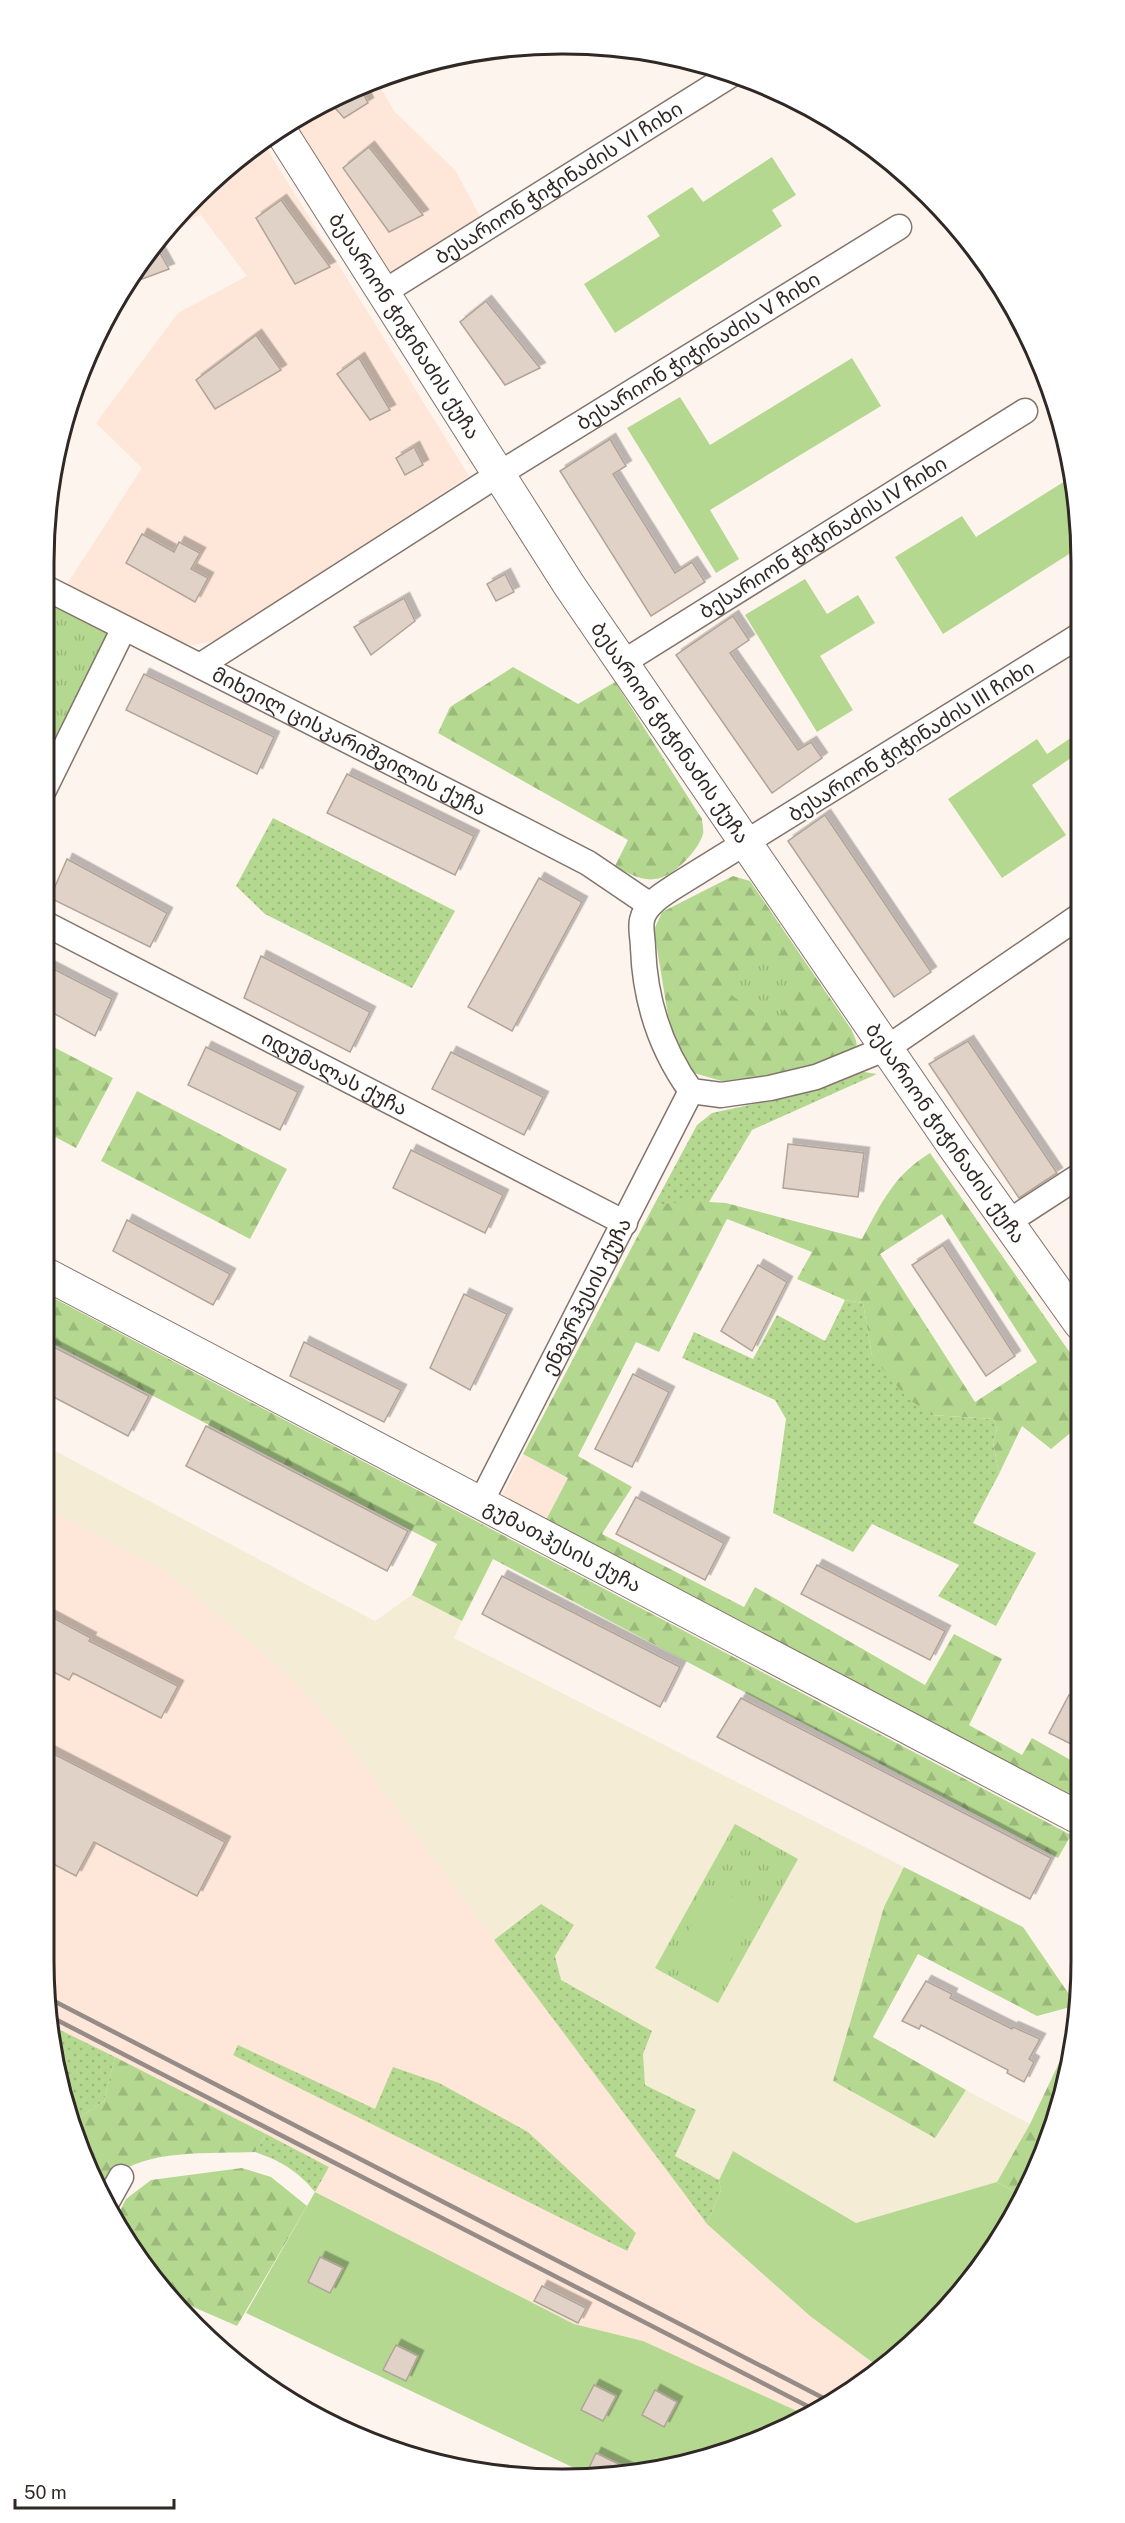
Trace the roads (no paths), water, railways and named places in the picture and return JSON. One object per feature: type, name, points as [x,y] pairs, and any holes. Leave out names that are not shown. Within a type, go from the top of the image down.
[{"type":"street","name":"ბესარიონ ჭიჭინაძის VI ჩიხი","points":[[384,292],[723,80]]},
{"type":"street","name":"ბესარიონ ჭიჭინაძის ქუჩა","points":[[285,137],[569,585],[745,845],[1071,1311]]},
{"type":"street","name":"ბესარიონ ჭიჭინაძის V ჩიხი","points":[[201,665],[499,474],[898,227]]},
{"type":"street","name":"ბესარიონ ჭიჭინაძის IV ჩიხი","points":[[622,663],[1025,411]]},
{"type":"street","name":"მიხეილ ცისკარიშვილის ქუჩა","points":[[54,592],[588,863],[650,905]]},
{"type":"street","points":[[54,770],[124,628]]},
{"type":"street","name":"ბესარიონ ჭიჭინაძის III ჩიხი","points":[[745,845],[1071,641]]},
{"type":"street","points":[[745,845],[685,880],[650,905],[642,919],[649,1002],[658,1035],[674,1068],[691,1091],[721,1095],[770,1088],[816,1077],[886,1048],[1071,922]]},
{"type":"street","name":"იდუმალას ქუჩა","points":[[54,928],[625,1223]]},
{"type":"street","name":"ენგურჰესის ქუჩა","points":[[481,1502],[691,1091]]},
{"type":"street","points":[[1008,1222],[1071,1181]]},
{"type":"street","name":"გუმათჰესის ქუჩა","points":[[54,1278],[1071,1814]]},
{"type":"street","points":[[111,2195],[121,2177]]},
{"type":"railway","points":[[56,2002],[822,2398]]},
{"type":"railway","points":[[57,2020],[807,2406]]}]
